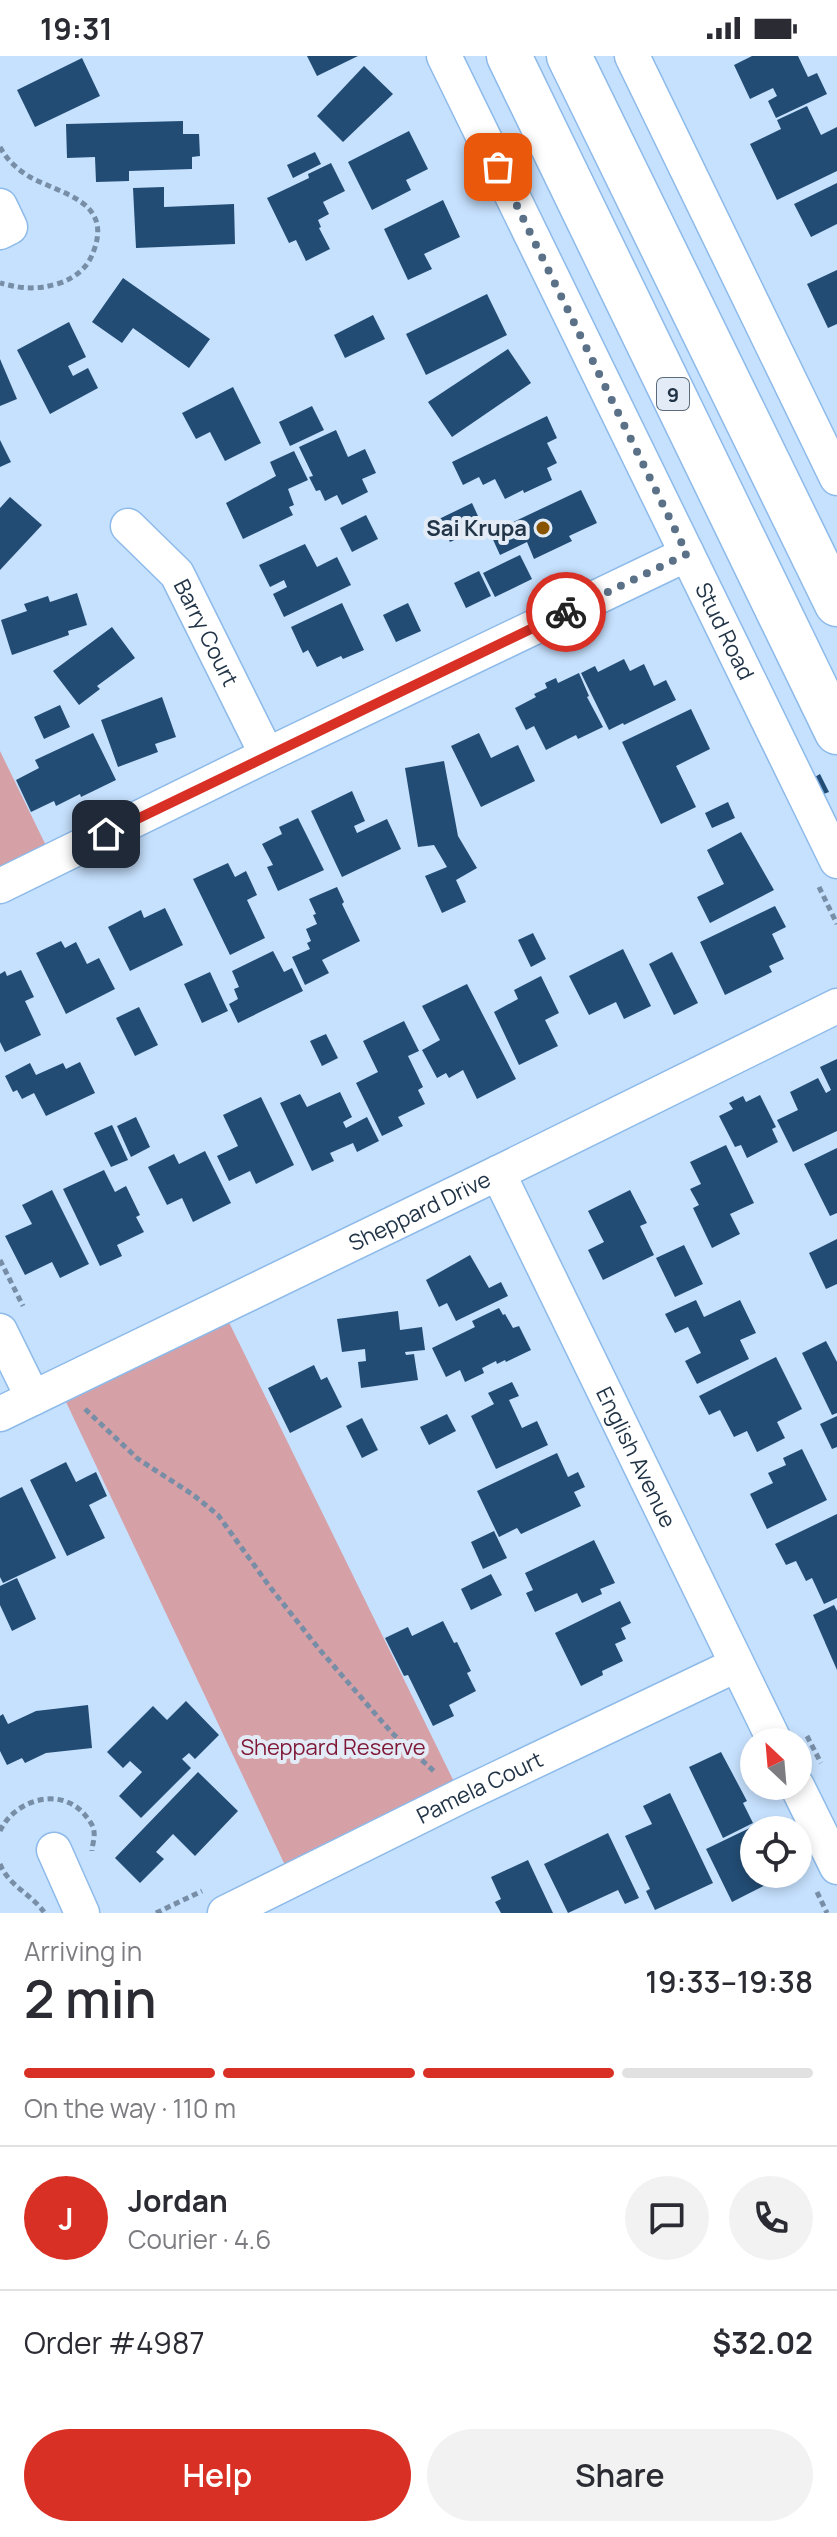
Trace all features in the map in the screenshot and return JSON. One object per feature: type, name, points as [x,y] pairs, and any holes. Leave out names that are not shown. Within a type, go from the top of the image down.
[{"type":"highway","name":"9","points":[[509,56],[837,732]]},
{"type":"highway","points":[[569,56],[837,604]]},
{"type":"street","name":"Stud Road","points":[[444,56],[837,861]]},
{"type":"street","points":[[632,56],[837,478]]},
{"type":"street","name":"Barry Court","points":[[128,526],[177,574],[267,755]]},
{"type":"street","points":[[0,886],[687,554]]},
{"type":"street","name":"Sheppard Drive","points":[[0,1414],[837,1006]]},
{"type":"street","name":"English Avenue","points":[[498,1173],[768,1728]]},
{"type":"street","points":[[0,1331],[33,1398]]},
{"type":"street","name":"Pamela Court","points":[[225,1913],[736,1665]]},
{"type":"street","points":[[804,1800],[837,1867]]},
{"type":"street","points":[[54,1850],[82,1913]]},
{"type":"path","points":[[0,147],[14,166],[30,177],[85,204],[94,216],[98,229],[90,261],[72,277],[42,289],[0,283]]},
{"type":"path","points":[[84,1408],[138,1459],[218,1515],[319,1649],[392,1733],[438,1775]]},
{"type":"path","points":[[0,1864],[9,1881],[45,1913]]},
{"type":"green space","points":[[0,751],[53,860],[0,886]]},
{"type":"green space","name":"Sheppard Reserve","points":[[221,1306],[461,1796],[292,1880],[58,1385]]},
{"type":"building","points":[[307,56],[358,56],[317,76]]},
{"type":"building","points":[[752,56],[798,56],[808,77],[817,73],[827,94],[776,118],[768,101],[777,96],[773,88],[750,99],[734,65]]},
{"type":"building","points":[[82,58],[100,96],[35,127],[17,90]]},
{"type":"building","points":[[364,66],[393,94],[343,142],[317,116]]},
{"type":"building","points":[[807,106],[821,135],[837,127],[837,171],[777,200],[750,144],[781,129],[777,120]]},
{"type":"building","points":[[183,121],[183,134],[199,134],[200,156],[192,157],[192,169],[129,171],[129,181],[96,182],[95,157],[67,158],[66,124]]},
{"type":"building","points":[[409,131],[428,169],[406,180],[411,190],[372,210],[348,162]]},
{"type":"building","points":[[315,152],[321,164],[293,178],[287,165]]},
{"type":"building","points":[[331,163],[345,191],[323,202],[329,214],[318,220],[330,249],[306,261],[296,240],[289,243],[267,198],[309,178],[308,174]]},
{"type":"building","points":[[837,183],[837,224],[811,237],[794,204]]},
{"type":"building","points":[[164,187],[164,207],[234,204],[235,244],[136,248],[133,188]]},
{"type":"building","points":[[443,200],[460,237],[424,254],[432,269],[408,280],[384,229]]},
{"type":"building","points":[[837,270],[837,324],[828,328],[807,284]]},
{"type":"building","points":[[123,278],[210,339],[189,368],[133,328],[122,343],[92,322]]},
{"type":"building","points":[[487,294],[507,335],[426,375],[406,334]]},
{"type":"building","points":[[373,315],[385,339],[345,358],[334,335]]},
{"type":"building","points":[[69,322],[86,357],[68,366],[73,376],[88,368],[98,388],[50,414],[17,350]]},
{"type":"building","points":[[508,349],[531,383],[452,437],[428,402]]},
{"type":"building","points":[[0,359],[17,399],[0,406]]},
{"type":"building","points":[[233,387],[261,443],[225,461],[210,432],[196,439],[182,413]]},
{"type":"building","points":[[312,406],[324,430],[290,446],[279,422]]},
{"type":"building","points":[[547,416],[557,438],[547,443],[557,463],[547,468],[552,480],[505,499],[495,479],[483,485],[479,477],[463,485],[452,462]]},
{"type":"building","points":[[336,430],[348,457],[365,449],[376,473],[362,479],[368,492],[342,505],[337,495],[325,501],[320,490],[316,491],[309,477],[313,476],[299,447]]},
{"type":"building","points":[[0,440],[11,462],[0,467]]},
{"type":"building","points":[[294,451],[308,480],[288,489],[294,505],[289,507],[293,515],[243,539],[226,503],[276,476],[270,462]]},
{"type":"building","name":"Sai Krupa","points":[[581,490],[597,523],[569,536],[572,541],[534,559],[527,542],[500,555],[490,533]]},
{"type":"building","points":[[10,497],[42,525],[0,570],[0,508]]},
{"type":"building","points":[[472,503],[483,527],[450,542],[439,519]]},
{"type":"building","points":[[366,515],[378,539],[352,552],[340,528]]},
{"type":"building","points":[[305,544],[317,567],[337,557],[351,585],[284,617],[273,594],[287,587],[284,580],[270,587],[259,565]]},
{"type":"building","points":[[520,555],[532,579],[495,597],[483,573]]},
{"type":"building","points":[[479,571],[491,596],[466,608],[454,583]]},
{"type":"building","points":[[77,593],[87,625],[68,631],[69,635],[12,655],[1,620],[27,611],[24,604],[48,596],[50,602]]},
{"type":"building","points":[[342,603],[364,650],[317,667],[308,650],[303,653],[291,627]]},
{"type":"building","points":[[408,603],[421,631],[396,642],[383,615]]},
{"type":"building","points":[[112,627],[135,658],[97,686],[100,689],[79,705],[53,671]]},
{"type":"building","points":[[624,659],[630,671],[644,664],[654,686],[666,680],[676,700],[609,730],[581,673],[595,666],[598,672]]},
{"type":"building","points":[[579,673],[587,697],[603,727],[578,739],[576,735],[546,750],[534,726],[526,730],[515,708],[547,688],[545,683],[556,678],[558,683]]},
{"type":"building","points":[[162,697],[176,737],[155,744],[158,752],[118,767],[101,720]]},
{"type":"building","points":[[60,705],[70,727],[44,739],[34,717]]},
{"type":"building","points":[[691,709],[710,749],[676,766],[696,807],[661,824],[622,742]]},
{"type":"building","points":[[93,733],[116,780],[81,797],[80,794],[56,806],[54,801],[31,812],[16,780],[39,768],[35,760]]},
{"type":"building","points":[[479,733],[491,758],[518,745],[535,781],[481,807],[451,746]]},
{"type":"building","points":[[444,761],[458,836],[477,868],[456,880],[466,902],[442,913],[425,876],[447,867],[434,845],[418,847],[405,768]]},
{"type":"building","points":[[820,774],[829,792],[821,795],[813,778]]},
{"type":"building","points":[[352,791],[365,821],[354,826],[357,833],[387,819],[401,849],[342,877],[311,811]]},
{"type":"building","points":[[728,802],[735,818],[712,828],[705,813]]},
{"type":"building","points":[[298,818],[324,870],[278,891],[267,867],[273,865],[262,844],[282,834],[279,827]]},
{"type":"building","points":[[741,832],[774,890],[710,923],[697,897],[724,884],[707,850]]},
{"type":"building","points":[[228,863],[235,877],[246,871],[257,895],[247,900],[265,938],[230,955],[193,879]]},
{"type":"building","points":[[337,887],[360,941],[322,960],[329,973],[305,985],[292,957],[310,949],[307,943],[311,941],[306,929],[317,924],[309,899]]},
{"type":"building","points":[[775,906],[786,927],[772,934],[784,959],[769,966],[772,972],[725,995],[700,942]]},
{"type":"building","points":[[165,908],[183,945],[130,971],[108,927],[141,910],[144,918]]},
{"type":"building","points":[[533,933],[546,959],[531,967],[518,940]]},
{"type":"building","points":[[61,941],[65,948],[76,942],[87,964],[99,958],[115,989],[66,1014],[36,953]]},
{"type":"building","points":[[623,949],[651,1006],[624,1019],[616,1002],[589,1015],[569,976]]},
{"type":"building","points":[[273,951],[284,972],[292,968],[303,991],[238,1023],[229,1004],[238,999],[234,989],[239,987],[232,971]]},
{"type":"building","points":[[672,952],[698,1003],[674,1015],[649,964]]},
{"type":"building","points":[[21,970],[34,997],[25,1001],[41,1035],[5,1052],[0,1042],[0,974],[5,971],[7,976]]},
{"type":"building","points":[[210,972],[228,1011],[202,1023],[184,984]]},
{"type":"building","points":[[541,976],[559,1013],[545,1020],[558,1046],[519,1065],[494,1012],[518,999],[514,990]]},
{"type":"building","points":[[467,984],[516,1079],[477,1099],[463,1070],[449,1078],[446,1073],[437,1078],[422,1050],[440,1040],[422,1006]]},
{"type":"building","points":[[139,1007],[158,1045],[135,1056],[116,1018]]},
{"type":"building","points":[[404,1021],[419,1051],[408,1056],[423,1087],[418,1090],[425,1104],[398,1117],[403,1126],[382,1136],[356,1083],[378,1072],[363,1041]]},
{"type":"building","points":[[326,1034],[338,1058],[322,1066],[310,1041]]},
{"type":"building","points":[[837,1059],[837,1131],[793,1152],[777,1120],[798,1110],[790,1092],[818,1078],[826,1093],[831,1090],[820,1067]]},
{"type":"building","points":[[80,1062],[95,1093],[46,1116],[34,1093],[22,1099],[17,1090],[13,1092],[5,1076],[30,1063],[36,1075],[63,1063],[66,1069]]},
{"type":"building","points":[[340,1092],[352,1117],[343,1122],[346,1128],[367,1117],[379,1141],[357,1152],[353,1143],[330,1153],[334,1161],[312,1171],[280,1103],[300,1094],[307,1107]]},
{"type":"building","points":[[760,1095],[776,1127],[772,1129],[778,1142],[747,1158],[741,1145],[735,1147],[719,1116],[733,1109],[729,1103],[743,1096],[746,1102]]},
{"type":"building","points":[[261,1097],[294,1165],[256,1184],[250,1171],[229,1181],[217,1156],[238,1146],[223,1115]]},
{"type":"building","points":[[136,1117],[150,1147],[131,1157],[117,1126]]},
{"type":"building","points":[[112,1125],[128,1160],[111,1167],[94,1133]]},
{"type":"building","points":[[726,1145],[754,1203],[730,1214],[740,1234],[712,1248],[693,1208],[699,1205],[690,1189],[701,1184],[690,1162]]},
{"type":"building","points":[[837,1148],[837,1213],[830,1216],[804,1164]]},
{"type":"building","points":[[205,1151],[231,1203],[193,1222],[182,1198],[167,1205],[148,1167],[174,1154],[179,1164]]},
{"type":"building","points":[[104,1170],[115,1192],[126,1186],[140,1215],[136,1217],[144,1232],[117,1245],[122,1256],[100,1266],[63,1189]]},
{"type":"building","points":[[52,1190],[89,1264],[60,1278],[52,1262],[25,1275],[5,1236],[32,1224],[22,1205]]},
{"type":"building","points":[[630,1190],[647,1223],[640,1226],[654,1255],[603,1280],[588,1250],[604,1242],[588,1211]]},
{"type":"building","points":[[837,1239],[837,1284],[826,1289],[809,1253]]},
{"type":"building","points":[[684,1245],[703,1284],[675,1297],[656,1258]]},
{"type":"building","points":[[470,1255],[489,1288],[501,1282],[508,1296],[456,1321],[447,1303],[439,1307],[426,1280]]},
{"type":"building","points":[[696,1300],[704,1317],[740,1300],[756,1333],[740,1340],[749,1359],[697,1384],[685,1361],[701,1353],[688,1327],[675,1333],[665,1314]]},
{"type":"building","points":[[499,1308],[513,1328],[519,1326],[531,1350],[506,1362],[497,1364],[496,1361],[482,1368],[484,1373],[465,1382],[460,1370],[446,1377],[432,1348],[475,1327],[472,1321]]},
{"type":"building","points":[[398,1311],[400,1330],[422,1327],[425,1350],[405,1352],[406,1355],[414,1354],[418,1380],[361,1388],[358,1362],[366,1361],[365,1349],[342,1352],[337,1319]]},
{"type":"building","points":[[826,1341],[837,1362],[837,1413],[832,1415],[802,1353]]},
{"type":"building","points":[[776,1357],[802,1409],[777,1422],[785,1438],[757,1452],[747,1431],[734,1437],[720,1410],[709,1415],[699,1396]]},
{"type":"building","points":[[314,1365],[321,1380],[327,1377],[342,1407],[290,1433],[268,1388]]},
{"type":"building","points":[[512,1382],[519,1396],[509,1400],[522,1428],[537,1421],[548,1445],[496,1469],[471,1416],[494,1404],[488,1393]]},
{"type":"building","points":[[447,1414],[456,1431],[429,1445],[420,1427]]},
{"type":"building","points":[[837,1416],[837,1447],[832,1449],[820,1424]]},
{"type":"building","points":[[362,1418],[378,1450],[362,1458],[346,1426]]},
{"type":"building","points":[[802,1449],[827,1500],[767,1529],[750,1494],[773,1483],[768,1473],[786,1465],[783,1458]]},
{"type":"building","points":[[557,1453],[568,1477],[578,1472],[585,1487],[574,1492],[581,1506],[521,1534],[517,1528],[499,1537],[477,1491]]},
{"type":"building","points":[[66,1462],[76,1482],[96,1472],[107,1496],[89,1505],[105,1538],[67,1556],[30,1480]]},
{"type":"building","points":[[22,1487],[56,1558],[3,1583],[0,1577],[0,1498]]},
{"type":"building","points":[[837,1514],[837,1598],[824,1604],[812,1578],[806,1581],[796,1561],[786,1565],[775,1544]]},
{"type":"building","points":[[494,1531],[507,1558],[483,1569],[471,1542]]},
{"type":"building","points":[[594,1540],[615,1583],[600,1589],[602,1594],[582,1603],[577,1593],[535,1612],[526,1593],[533,1590],[525,1573]]},
{"type":"building","points":[[491,1574],[502,1595],[471,1610],[461,1589]]},
{"type":"building","points":[[17,1578],[36,1619],[12,1631],[0,1605],[0,1586]]},
{"type":"building","points":[[620,1601],[631,1623],[621,1628],[626,1639],[615,1644],[623,1661],[581,1686],[555,1633]]},
{"type":"building","points":[[834,1605],[837,1611],[837,1670],[813,1615]]},
{"type":"building","points":[[443,1621],[471,1671],[467,1673],[476,1691],[449,1705],[454,1716],[433,1726],[408,1675],[404,1676],[385,1638],[408,1627],[412,1636]]},
{"type":"building","points":[[186,1701],[219,1735],[195,1759],[189,1753],[182,1759],[191,1768],[141,1818],[119,1796],[142,1772],[130,1761],[123,1768],[107,1752],[153,1706],[167,1720]]},
{"type":"building","points":[[88,1705],[92,1748],[46,1753],[25,1763],[22,1758],[7,1765],[0,1751],[0,1716],[3,1714],[8,1724],[36,1711]]},
{"type":"building","points":[[721,1752],[740,1788],[740,1800],[747,1801],[743,1803],[750,1816],[740,1816],[740,1830],[723,1838],[689,1767]]},
{"type":"building","points":[[198,1772],[238,1811],[195,1856],[173,1834],[156,1852],[164,1859],[140,1883],[115,1858]]},
{"type":"building","points":[[670,1793],[713,1883],[655,1910],[646,1891],[650,1889],[625,1836],[652,1824],[643,1806]]},
{"type":"building","points":[[608,1833],[639,1898],[625,1904],[618,1890],[568,1913],[544,1864]]},
{"type":"building","points":[[740,1833],[740,1888],[759,1888],[732,1902],[706,1849]]},
{"type":"building","points":[[528,1860],[553,1913],[501,1913],[495,1902],[501,1899],[491,1877]]},
{"type":"way so far","points":[[498,167],[687,554],[566,612]]},
{"type":"place","name":"Sai Krupa","points":[[543,528]]},
{"type":"route","points":[[106,834],[566,612]]}]
